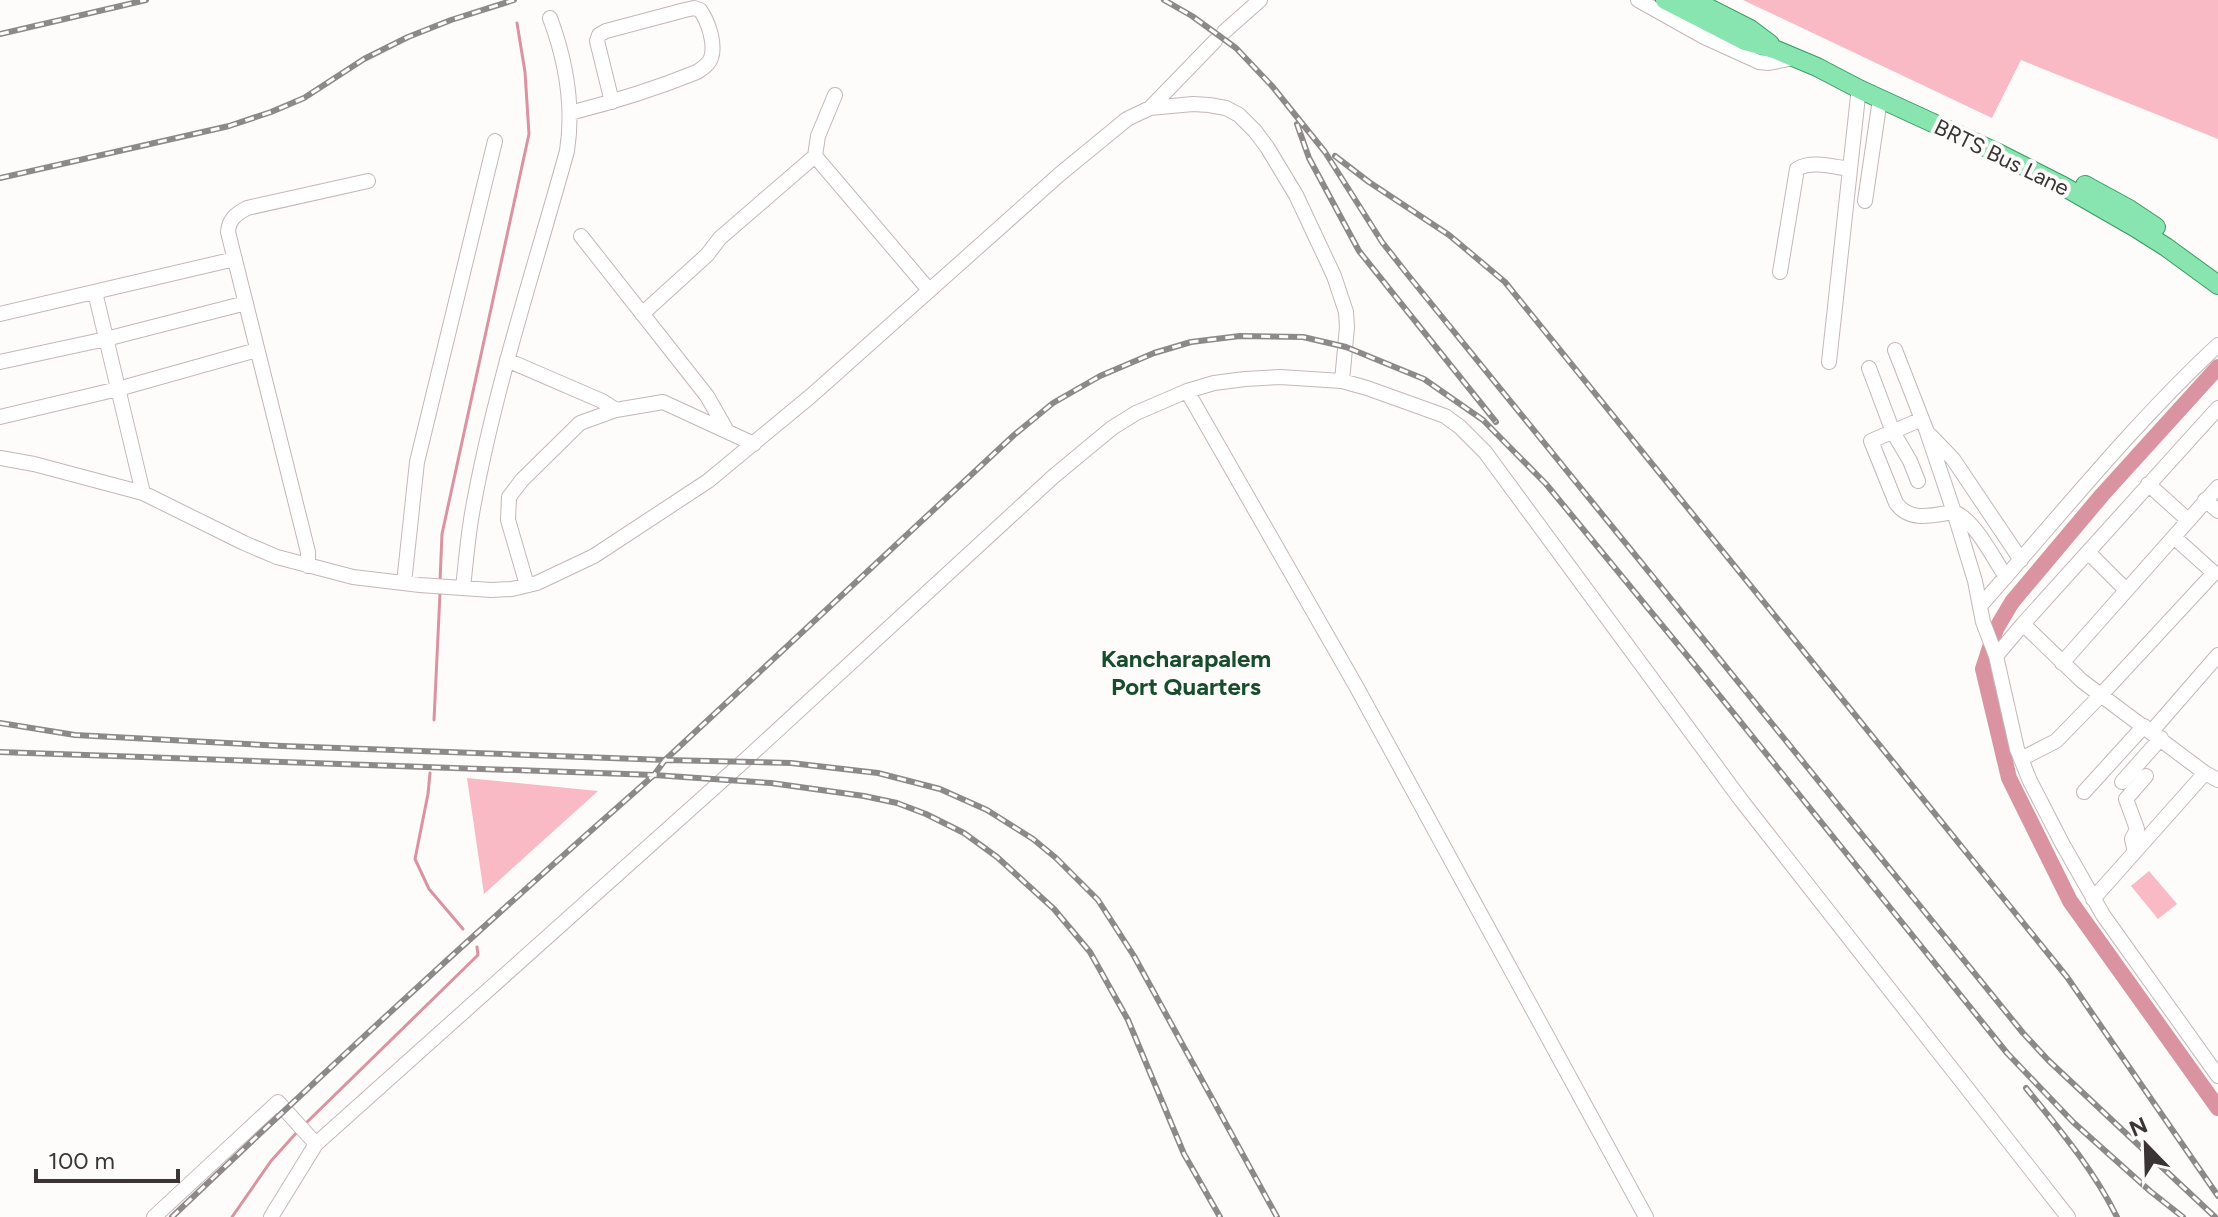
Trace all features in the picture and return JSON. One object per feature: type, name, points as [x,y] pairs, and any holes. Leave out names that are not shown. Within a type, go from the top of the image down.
[{"type":"main road","points":[[1665,0],[1748,35]]},
{"type":"main road","points":[[1693,0],[1748,35]]},
{"type":"main road","name":"BRTS Bus Lane","points":[[1748,35],[2063,186],[2166,247],[2218,285]]},
{"type":"main road","points":[[1817,67],[1838,87],[2063,194],[2123,229],[2218,295]]},
{"type":"main road","points":[[1817,67],[1846,71],[2052,167],[2129,209],[2218,270]]},
{"type":"street","points":[[1150,108],[1260,0]]},
{"type":"street","points":[[1638,0],[1704,37],[1759,62],[1794,58]]},
{"type":"street","points":[[570,113],[612,102],[697,72],[710,61],[712,45],[707,22],[700,10],[685,10],[599,35],[597,41],[612,102]]},
{"type":"street","points":[[459,588],[474,505],[507,360],[567,151],[569,93],[558,38],[550,18]]},
{"type":"street","points":[[642,314],[707,255],[720,238],[815,156],[818,136],[835,95]]},
{"type":"street","points":[[1829,362],[1858,96]]},
{"type":"street","points":[[0,458],[43,466],[143,493],[277,557],[353,577],[459,588],[501,589],[527,585],[565,571],[624,538],[708,481],[1094,144],[1127,119],[1150,108],[1193,104],[1226,108],[1239,115],[1267,147],[1296,195],[1343,298],[1347,327],[1342,381]]},
{"type":"street","points":[[1865,201],[1879,106]]},
{"type":"street","points":[[404,583],[417,462],[495,141]]},
{"type":"street","points":[[815,156],[929,290]]},
{"type":"street","points":[[1780,272],[1797,169],[1806,165],[1870,160]]},
{"type":"street","points":[[308,566],[308,552],[228,232],[229,222],[247,208],[368,181]]},
{"type":"street","points":[[581,236],[707,396],[727,431]]},
{"type":"street","points":[[0,314],[235,259]]},
{"type":"street","points":[[95,292],[143,493]]},
{"type":"street","points":[[0,362],[246,303]]},
{"type":"street","points":[[1981,605],[2190,371],[2218,345]]},
{"type":"street","points":[[0,417],[118,389],[257,350]]},
{"type":"street","points":[[1895,350],[1954,512],[1983,622],[1995,652],[2013,738],[2021,759],[2093,899],[2218,1076]]},
{"type":"street","points":[[507,360],[616,410]]},
{"type":"street","points":[[1869,368],[1893,432],[1918,481]]},
{"type":"street","points":[[271,1217],[316,1144],[754,752],[1065,467],[1112,428],[1136,413],[1187,391],[1214,383],[1280,377],[1342,381],[1445,416],[1485,452],[1741,800],[2068,1217]]},
{"type":"street","points":[[1187,391],[1356,686],[1646,1217]]},
{"type":"street","points":[[527,585],[508,520],[509,497],[580,423],[616,410],[663,402],[754,444]]},
{"type":"street","points":[[1995,652],[2218,408]]},
{"type":"street","points":[[1924,425],[1953,459],[2021,560]]},
{"type":"street","points":[[1924,425],[1871,441],[1900,509],[1920,517],[1954,512],[1964,517],[2006,577]]},
{"type":"street","points":[[1910,461],[1934,453]]},
{"type":"street","points":[[2148,484],[2188,520]]},
{"type":"street","points":[[2062,663],[2218,487]]},
{"type":"street","points":[[2205,500],[2218,511]]},
{"type":"street","points":[[2021,759],[2056,741],[2216,574],[2174,537]]},
{"type":"street","points":[[2088,552],[2126,590]]},
{"type":"street","points":[[2023,624],[2100,696],[2213,775],[2135,852],[2093,899]]},
{"type":"street","points":[[2084,792],[2152,732],[2218,655]]},
{"type":"street","points":[[2122,782],[2152,732]]},
{"type":"street","points":[[2135,852],[2132,839],[2137,829],[2126,799],[2146,776]]},
{"type":"street","points":[[154,1217],[278,1102],[316,1144]]},
{"type":"shaded area","points":[[1743,0],[2218,0],[2218,139],[2021,60],[1992,118]]},
{"type":"shaded area","points":[[467,778],[598,791],[484,894]]},
{"type":"shaded area","points":[[2149,871],[2177,904],[2158,919],[2131,886]]},
{"type":"waterway","points":[[440,581],[442,534],[529,134],[525,72],[517,23]]},
{"type":"waterway","points":[[2218,367],[2102,495],[2012,602],[1996,629],[1983,669],[2009,778],[2070,901],[2218,1108]]},
{"type":"waterway","points":[[434,720],[440,593]]},
{"type":"waterway","points":[[430,773],[415,859],[429,889],[463,929]]},
{"type":"waterway","points":[[303,1126],[478,955],[477,947]]},
{"type":"waterway","points":[[232,1217],[271,1161],[298,1131]]},
{"type":"railway","points":[[0,34],[146,0]]},
{"type":"railway","points":[[0,178],[229,126],[271,112],[304,98],[364,59],[408,37],[514,0]]},
{"type":"railway","points":[[1164,0],[1236,48],[1272,86],[1325,152],[1382,242],[1408,275],[2023,1033],[2215,1217]]},
{"type":"railway","points":[[1297,124],[1309,158],[1359,251],[1496,422]]},
{"type":"railway","points":[[1335,156],[1449,235],[1505,282],[2067,977],[2218,1196]]},
{"type":"railway","points":[[172,1217],[411,993],[654,775],[665,760],[1014,435],[1053,403],[1100,376],[1154,353],[1191,342],[1240,336],[1303,337],[1346,347],[1424,379],[1483,420],[1546,484],[2007,1053],[2073,1122],[2183,1217]]},
{"type":"railway","points":[[0,723],[75,735],[283,746],[791,763],[878,773],[940,789],[987,810],[1033,839],[1098,900],[1134,956],[1277,1217]]},
{"type":"railway","points":[[0,752],[654,775],[771,783],[864,796],[897,803],[926,814],[964,833],[997,857],[1054,909],[1090,952],[1128,1020],[1184,1154],[1220,1217]]},
{"type":"railway","points":[[2026,1088],[2087,1166],[2117,1217]]},
{"type":"district","name":"Kancharapalem Port Quarters","points":[[1186,673]]}]
